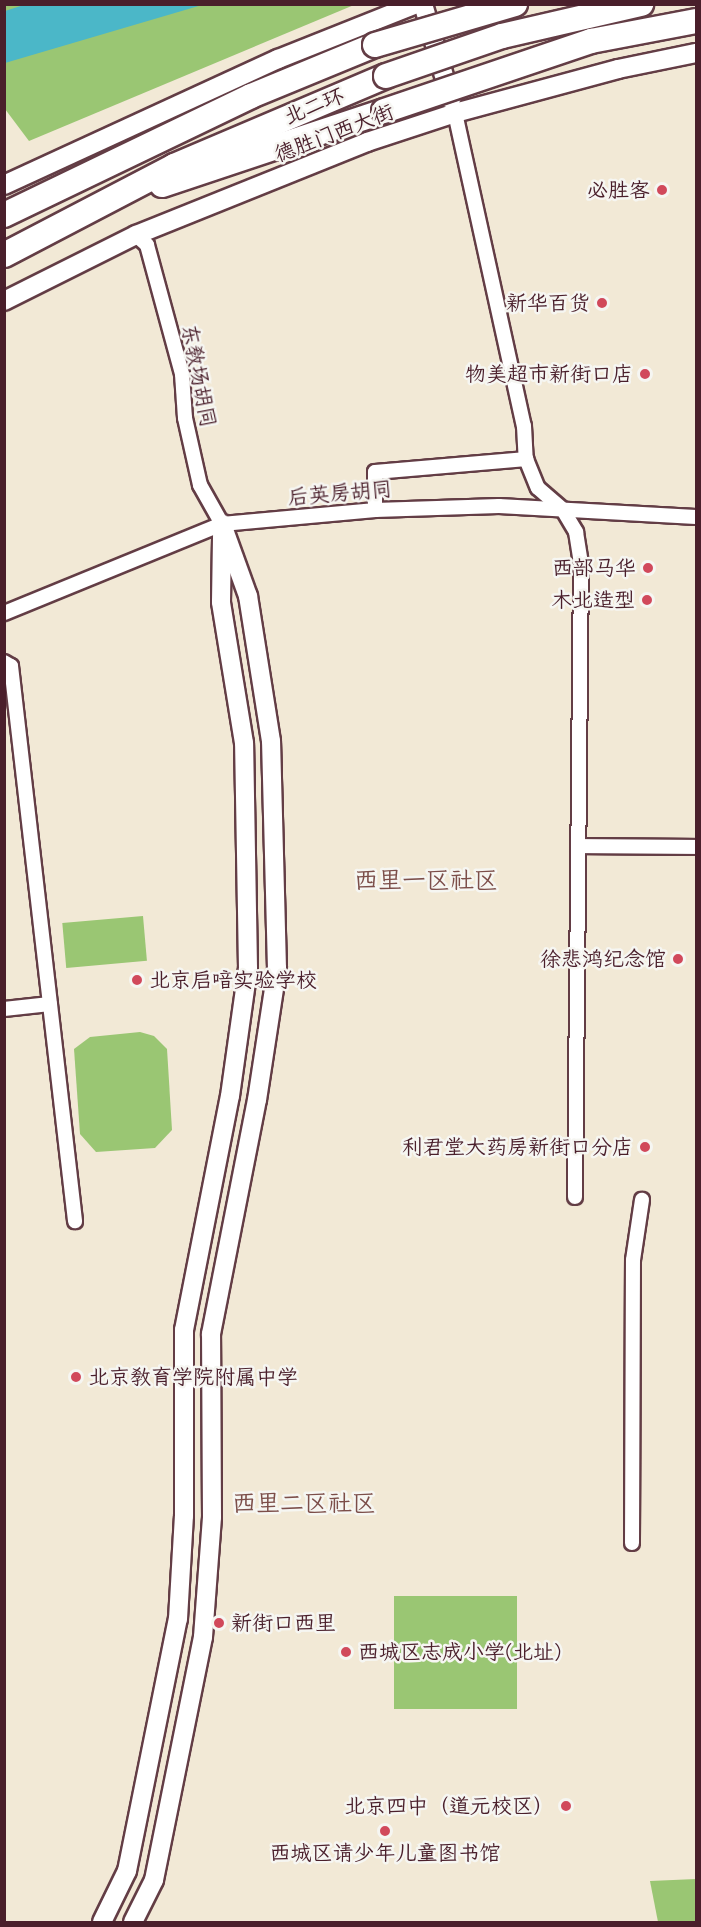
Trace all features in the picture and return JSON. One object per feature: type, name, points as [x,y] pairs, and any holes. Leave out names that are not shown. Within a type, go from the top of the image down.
[{"type":"highway","name":"北二环","points":[[4,215],[251,96],[375,45],[515,4]]},
{"type":"highway","name":"北二环","points":[[4,255],[102,201],[259,128],[386,76],[502,36],[641,4]]},
{"type":"highway","points":[[102,201],[213,171],[591,41],[696,21]]},
{"type":"street","points":[[4,185],[278,58],[416,4]]},
{"type":"street","points":[[423,4],[455,113],[525,426],[526,459],[538,488],[563,510],[576,532],[581,562],[575,1197]]},
{"type":"street","name":"德胜门西大街","points":[[4,301],[136,236],[367,142],[455,113],[651,60],[696,53]]},
{"type":"street","name":"东教场胡同","points":[[136,236],[147,245],[182,374],[185,418],[200,485],[222,524]]},
{"type":"street","points":[[375,510],[375,472],[526,459]]},
{"type":"street","name":"后英房胡同","points":[[4,613],[222,524],[375,510],[499,506],[696,517]]},
{"type":"street","points":[[102,1923],[128,1871],[178,1619],[184,1516],[184,1330],[230,1096],[248,968],[244,743],[222,602],[222,524]]},
{"type":"street","points":[[133,1923],[154,1880],[203,1637],[212,1517],[211,1334],[255,1111],[276,969],[271,741],[248,596],[222,524]]},
{"type":"street","points":[[4,662],[11,666],[75,1221]]},
{"type":"street","points":[[578,846],[696,847]]},
{"type":"street","points":[[4,1009],[50,1004]]},
{"type":"street","points":[[632,1543],[633,1260],[642,1200]]},
{"type":"green space","points":[[5,5],[354,5],[29,141],[5,109]]},
{"type":"green space","points":[[143,916],[147,961],[66,968],[62,923]]},
{"type":"green space","points":[[140,1032],[154,1036],[167,1049],[172,1130],[155,1148],[96,1152],[80,1134],[74,1049],[90,1037]]},
{"type":"green space","points":[[394,1596],[517,1596],[517,1709],[394,1709]]},
{"type":"green space","points":[[696,1879],[696,1922],[658,1922],[650,1881]]},
{"type":"water","points":[[27,4],[202,5],[5,63],[5,11]]},
{"type":"place","name":"必胜客","points":[[662,190]]},
{"type":"place","name":"新华百货","points":[[602,303]]},
{"type":"place","name":"物美超市新街口店","points":[[645,374]]},
{"type":"place","name":"西部马华","points":[[648,568]]},
{"type":"place","name":"木北造型","points":[[647,600]]},
{"type":"place","name":"徐悲鸿纪念馆","points":[[678,959]]},
{"type":"place","name":"北京启喑实验学校","points":[[137,980]]},
{"type":"place","name":"利君堂大药房新街口分店","points":[[645,1147]]},
{"type":"place","name":"北京教育学院附属中学","points":[[76,1377]]},
{"type":"place","name":"新街口西里","points":[[219,1623]]},
{"type":"place","name":"西城区志成小学(北址)","points":[[346,1652]]},
{"type":"place","name":"北京四中（道元校区）","points":[[566,1806]]},
{"type":"place","name":"西城区请少年儿童图书馆","points":[[385,1831]]},
{"type":"district","name":"西里一区社区","points":[[426,881]]},
{"type":"district","name":"西里二区社区","points":[[304,1504]]}]
